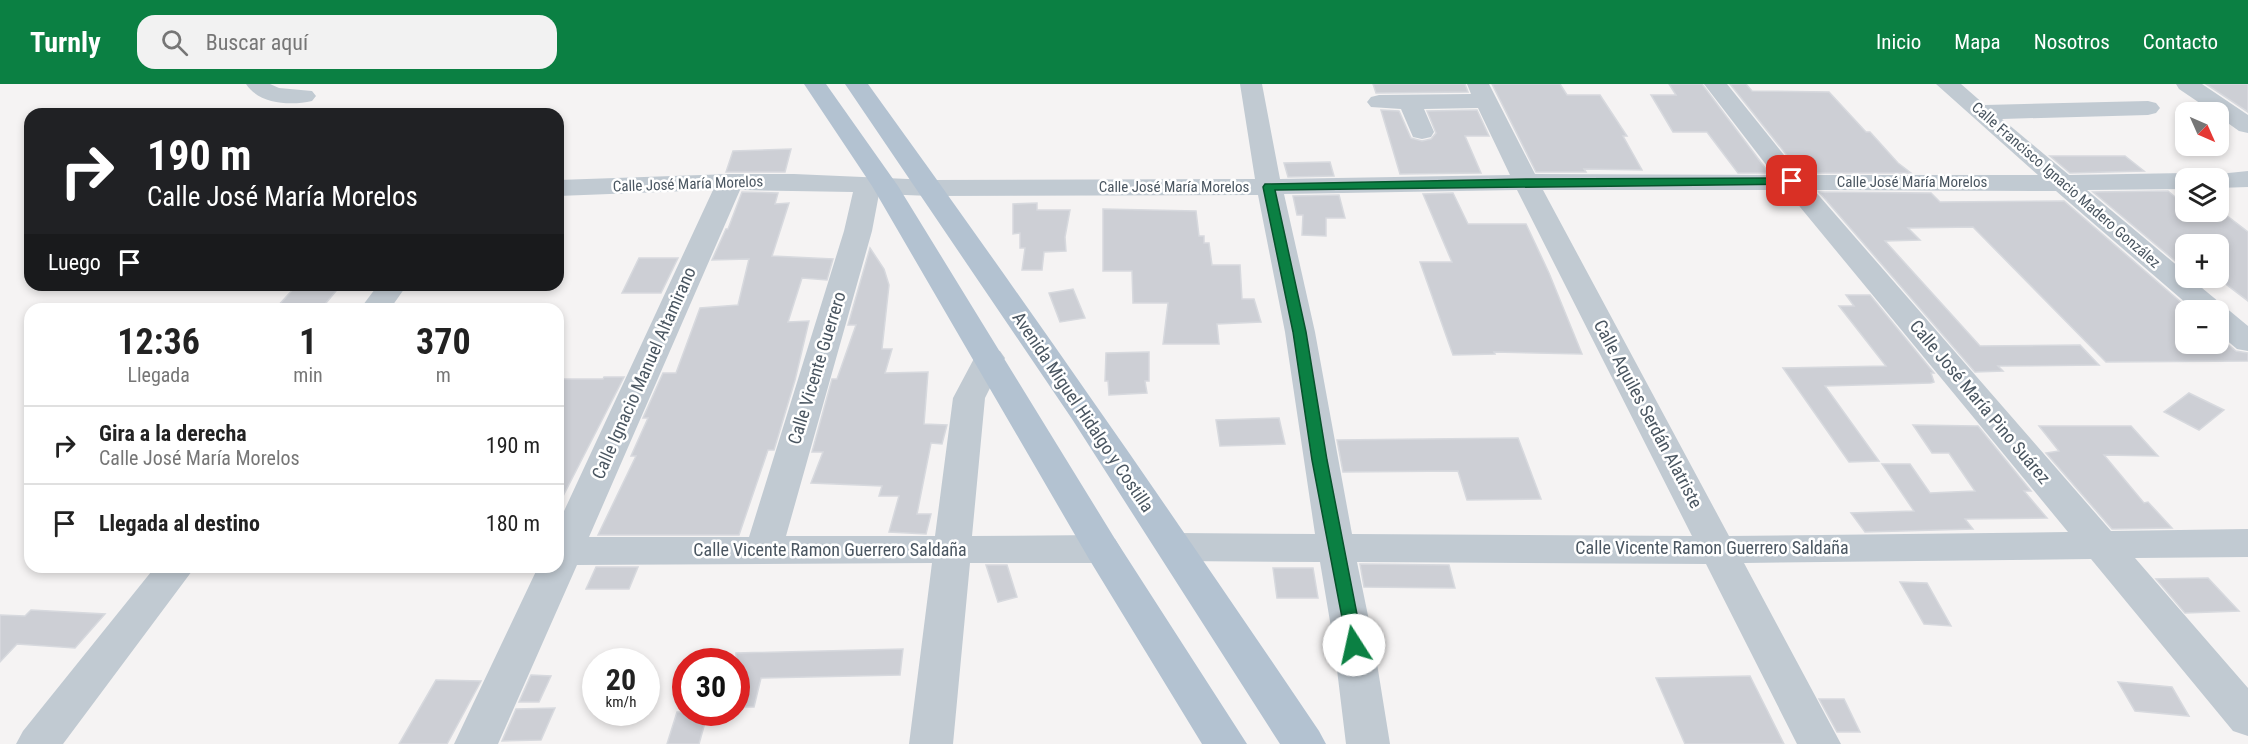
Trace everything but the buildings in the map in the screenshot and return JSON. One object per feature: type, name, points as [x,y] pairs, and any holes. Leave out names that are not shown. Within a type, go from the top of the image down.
[{"type":"main road","points":[[815,84],[876,186],[989,358],[1102,549],[1225,744]]},
{"type":"main road","name":"Avenida Miguel Hidalgo y Costilla","points":[[856,84],[1176,547],[1304,744]]},
{"type":"street","points":[[257,84],[261,89],[275,95],[304,96]]},
{"type":"street","points":[[1251,84],[1269,187],[1299,332],[1354,645],[1368,744]]},
{"type":"street","name":"Calle José María Pino Suárez","points":[[1714,84],[1792,181],[2248,718]]},
{"type":"street","name":"Calle Francisco Ignacio Madero González","points":[[1947,84],[2199,300]]},
{"type":"street","points":[[2187,84],[2248,126]]},
{"type":"street","points":[[1379,102],[1410,102],[1483,92]]},
{"type":"street","name":"Calle Aquiles Serdán Alatriste","points":[[1483,92],[1526,182],[1720,550],[1819,744]]},
{"type":"street","points":[[1410,102],[1422,132]]},
{"type":"street","points":[[1980,112],[2148,108]]},
{"type":"street","points":[[2229,180],[2248,179]]},
{"type":"street","name":"Calle José María Morelos","points":[[564,188],[730,182],[930,188],[1269,187],[1526,182],[2175,181]]},
{"type":"street","name":"Calle Ignacio Manuel Altamirano","points":[[564,548],[730,182]]},
{"type":"street","name":"Calle Vicente Guerrero","points":[[763,551],[858,231],[876,186]]},
{"type":"street","points":[[2229,326],[2248,342]]},
{"type":"street","points":[[931,744],[969,398],[989,358]]},
{"type":"street","name":"Calle Vicente Ramon Guerrero Saldaña","points":[[1176,547],[1720,550],[2248,543]]},
{"type":"street","name":"Calle Vicente Ramon Guerrero Saldaña","points":[[564,559],[763,551],[1102,549]]},
{"type":"street","points":[[38,744],[171,573]]},
{"type":"street","name":"Calle Ignacio Manuel Altamirano","points":[[476,744],[553,573]]},
{"type":"route","points":[[1354,645],[1299,332],[1269,187],[1526,182],[1792,181]]}]
